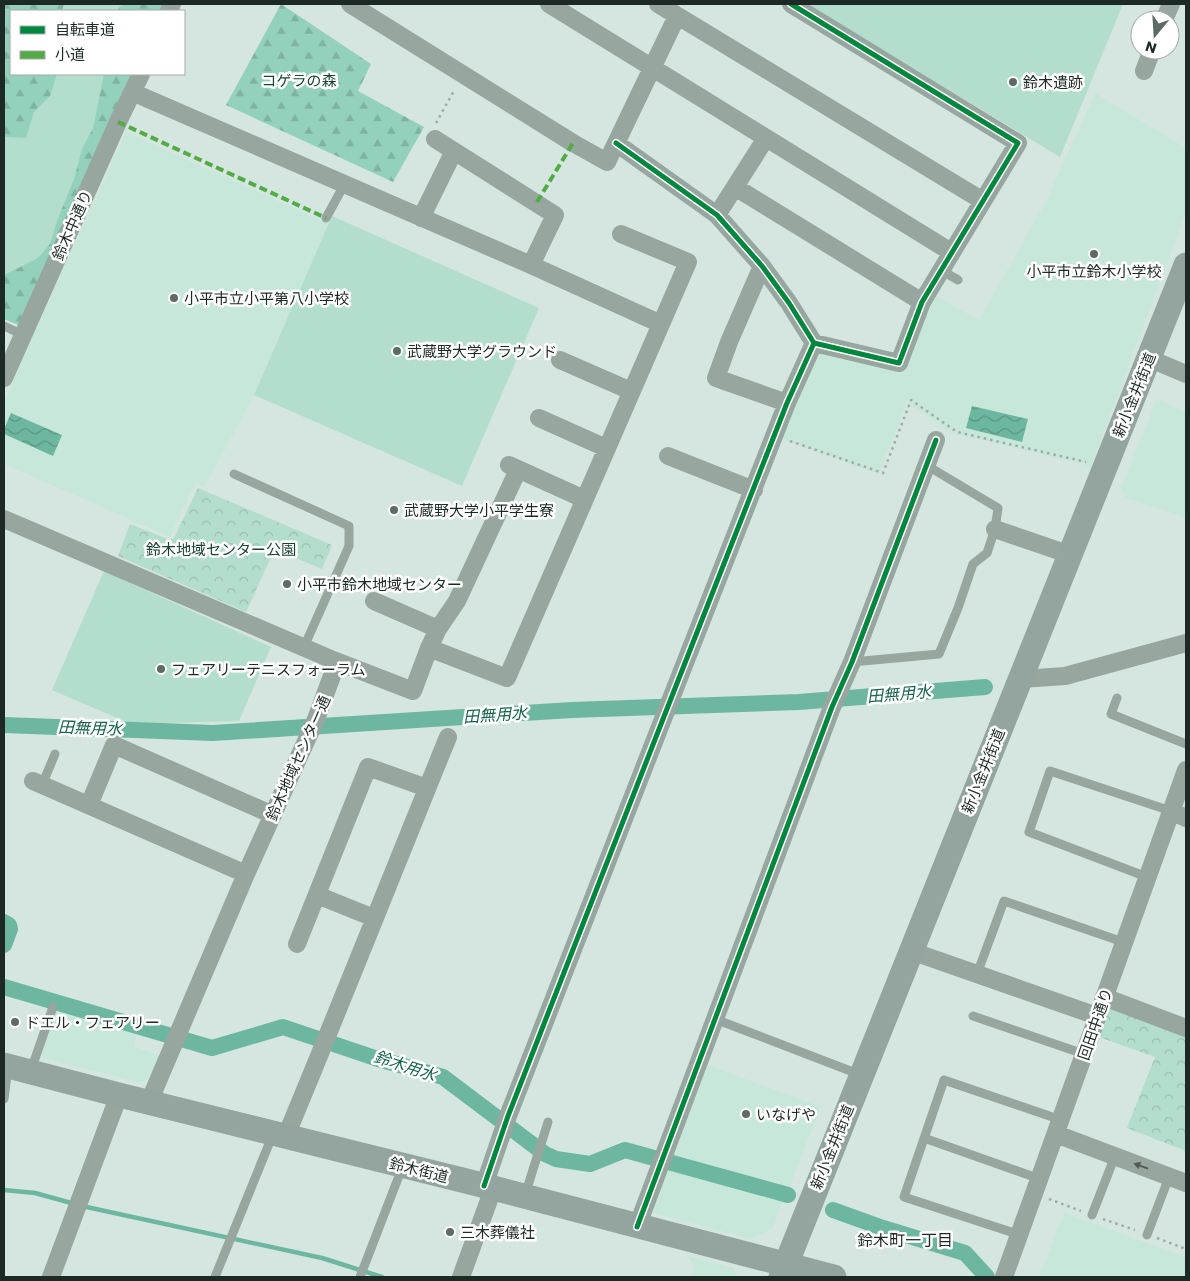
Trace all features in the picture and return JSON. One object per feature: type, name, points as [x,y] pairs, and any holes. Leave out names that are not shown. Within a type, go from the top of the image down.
[{"type":"main road","name":"新小金井街道","points":[[783,1271],[1071,555],[1148,358],[1183,281]]},
{"type":"main road","name":"鈴木街道","points":[[14,1067],[524,1197],[637,1227],[783,1271],[834,1277]]},
{"type":"street","points":[[350,4],[367,8],[464,74],[573,143],[607,162],[677,16]]},
{"type":"street","points":[[549,4],[951,252]]},
{"type":"street","points":[[660,4],[983,201]]},
{"type":"street","points":[[616,142],[716,215],[762,266],[789,303],[814,343],[899,363],[922,302],[1018,143],[790,4]]},
{"type":"street","points":[[1144,71],[1148,60]]},
{"type":"street","name":"鈴木中通り","points":[[4,378],[140,75]]},
{"type":"street","points":[[132,92],[531,265],[661,324]]},
{"type":"street","points":[[716,215],[766,138]]},
{"type":"street","points":[[435,139],[555,215],[531,265]]},
{"type":"street","points":[[422,218],[454,151]]},
{"type":"street","points":[[735,187],[922,302]]},
{"type":"street","points":[[429,648],[507,678],[688,262],[622,234]]},
{"type":"street","points":[[762,266],[729,342],[716,378],[787,403]]},
{"type":"street","points":[[461,1277],[506,1123],[787,403],[814,343]]},
{"type":"street","points":[[1148,358],[1186,374]]},
{"type":"street","points":[[560,360],[631,391]]},
{"type":"street","points":[[539,418],[606,448]]},
{"type":"street","points":[[637,1227],[834,702],[852,662],[936,440]]},
{"type":"street","points":[[667,457],[754,490]]},
{"type":"street","points":[[4,519],[333,660],[413,692],[429,648],[438,629],[457,601],[513,468],[584,499]]},
{"type":"street","points":[[995,529],[1071,555]]},
{"type":"street","points":[[374,602],[438,629]]},
{"type":"street","points":[[1021,679],[1065,676],[1186,644]]},
{"type":"street","name":"鈴木地域センター通","points":[[149,1102],[246,874],[313,727],[335,670],[336,665],[333,660]]},
{"type":"street","points":[[280,1134],[325,1043],[448,738]]},
{"type":"street","points":[[89,805],[114,746],[273,816]]},
{"type":"street","points":[[297,944],[368,767],[427,788]]},
{"type":"street","name":"回田中通り","points":[[1004,1277],[1147,877],[1179,814],[1186,770]]},
{"type":"street","points":[[37,783],[246,874]]},
{"type":"street","points":[[317,895],[374,918]]},
{"type":"street","points":[[911,951],[1097,1016]]},
{"type":"street","points":[[1104,997],[1186,1028]]},
{"type":"street","points":[[51,1277],[119,1095]]},
{"type":"street","points":[[1059,1127],[1115,1156],[1186,1183]]},
{"type":"lane","points":[[326,218],[344,185]]},
{"type":"lane","points":[[941,270],[958,280]]},
{"type":"lane","points":[[4,326],[23,335]]},
{"type":"lane","points":[[852,662],[939,654],[974,564],[987,553],[995,529],[998,508],[926,465]]},
{"type":"lane","points":[[234,474],[349,526],[349,546],[304,647]]},
{"type":"lane","points":[[1117,698],[1111,714],[1186,744]]},
{"type":"lane","points":[[37,783],[55,754]]},
{"type":"lane","points":[[1147,877],[1029,832],[1050,772],[1179,814]]},
{"type":"lane","points":[[977,974],[1004,901],[1123,942]]},
{"type":"lane","points":[[4,1099],[14,1067],[53,1007]]},
{"type":"lane","points":[[973,1016],[1084,1054]]},
{"type":"lane","points":[[715,1019],[861,1075]]},
{"type":"lane","points":[[1020,1235],[904,1197],[944,1080],[1059,1127]]},
{"type":"lane","points":[[524,1197],[548,1122]]},
{"type":"lane","points":[[215,1277],[280,1134]]},
{"type":"lane","points":[[924,1138],[1037,1186]]},
{"type":"lane","points":[[1092,1215],[1115,1156]]},
{"type":"lane","points":[[360,1277],[403,1166]]},
{"type":"lane","points":[[1147,1235],[1170,1177]]},
{"type":"path","points":[[435,139],[436,120],[464,74]]},
{"type":"path","points":[[1037,1186],[1092,1215],[1186,1249]]},
{"type":"shaded area","name":"小平市立鈴木小学校","points":[[1095,93],[1186,148],[1186,213],[1091,466],[951,433],[907,402],[879,474],[781,439],[819,350],[905,370],[927,306],[934,295],[979,320],[1046,201]]},
{"type":"shaded area","name":"小平市立小平第八小学校","points":[[126,132],[329,224],[254,395],[205,487],[195,483],[170,537],[4,464],[4,404],[24,355]]},
{"type":"shaded area","points":[[1157,399],[1186,412],[1185,517],[1126,498],[1121,488]]},
{"type":"shaded area","points":[[57,1007],[138,1030],[134,1047],[160,1055],[150,1078],[143,1082],[138,1082],[44,1058],[42,1054]]},
{"type":"shaded area","points":[[705,1064],[821,1107],[787,1193],[670,1159]]},
{"type":"shaded area","points":[[665,1165],[783,1200],[773,1228],[751,1239],[646,1211]]},
{"type":"shaded area","points":[[1064,1213],[1186,1257],[1186,1277],[1039,1277]]},
{"type":"shaded area","points":[[687,1256],[733,1268],[737,1277],[690,1277],[695,1267]]},
{"type":"green space","points":[[4,4],[168,4],[165,10],[10,10],[10,75],[136,75],[21,326],[4,319]]},
{"type":"green space","points":[[4,4],[64,4],[62,10],[10,10],[10,75],[57,75],[50,96],[34,112],[26,138],[6,137],[4,139]]},
{"type":"green space","points":[[122,4],[168,4],[165,10],[118,10]]},
{"type":"green space","name":"コゲラの森","points":[[281,4],[371,64],[358,91],[424,127],[393,182],[226,105]]},
{"type":"green space","name":"鈴木遺跡","points":[[813,4],[1123,4],[1060,157],[812,7]]},
{"type":"green space","points":[[104,75],[136,75],[21,326],[4,319],[4,275],[38,258],[50,244],[74,179],[82,149],[93,128]]},
{"type":"green space","name":"武蔵野大学グラウンド","points":[[332,216],[539,308],[462,486],[254,395]]},
{"type":"green space","name":"鈴木地域センター公園","points":[[198,488],[332,545],[322,569],[282,552],[273,553],[246,612],[118,556],[130,524],[170,540],[174,538]]},
{"type":"green space","name":"フェアリーテニスフォーラム","points":[[104,571],[271,647],[239,721],[131,724],[52,690]]},
{"type":"green space","points":[[1109,1005],[1186,1031],[1186,1151],[1127,1128],[1155,1057],[1096,1036]]},
{"type":"water","points":[[972,406],[1028,419],[1022,442],[966,428]]},
{"type":"water","points":[[11,413],[62,435],[53,456],[4,434],[4,429]]},
{"type":"waterway","name":"田無用水","points":[[4,725],[213,733],[572,710],[799,702],[985,687]]},
{"type":"waterway","name":"鈴木用水","points":[[4,922],[9,925],[10,929],[4,945]]},
{"type":"waterway","name":"鈴木用水","points":[[4,987],[212,1048],[283,1027],[378,1059],[443,1077],[545,1154],[556,1159],[590,1164],[625,1150],[788,1195]]},
{"type":"waterway","points":[[4,1190],[35,1193],[75,1204]]},
{"type":"waterway","points":[[82,1206],[322,1258],[382,1277]]},
{"type":"waterway","name":"鈴木用水","points":[[833,1210],[883,1228],[965,1253],[987,1277]]},
{"type":"marked path","points":[[118,122],[326,218]]},
{"type":"marked path","points":[[537,202],[573,143]]},
{"type":"cycle path","points":[[616,143],[717,215],[762,266],[789,303],[814,343],[899,363],[922,302],[1018,143],[791,4]]},
{"type":"cycle path","points":[[484,1186],[508,1116],[663,719],[787,403],[814,343]]},
{"type":"cycle path","points":[[637,1227],[832,707],[852,662],[936,440]]},
{"type":"place","name":"鈴木遺跡","points":[[1013,82]]},
{"type":"place","name":"小平市立鈴木小学校","points":[[1094,254]]},
{"type":"place","name":"小平市立小平第八小学校","points":[[174,298]]},
{"type":"place","name":"武蔵野大学グラウンド","points":[[397,351]]},
{"type":"place","name":"武蔵野大学小平学生寮","points":[[394,510]]},
{"type":"place","name":"小平市鈴木地域センター","points":[[287,584]]},
{"type":"place","name":"フェアリーテニスフォーラム","points":[[161,669]]},
{"type":"place","name":"ドエル・フェアリー","points":[[15,1022]]},
{"type":"place","name":"いなげや","points":[[746,1114]]},
{"type":"place","name":"三木葬儀社","points":[[450,1232]]},
{"type":"district","name":"鈴木町一丁目","points":[[905,1240]]}]
